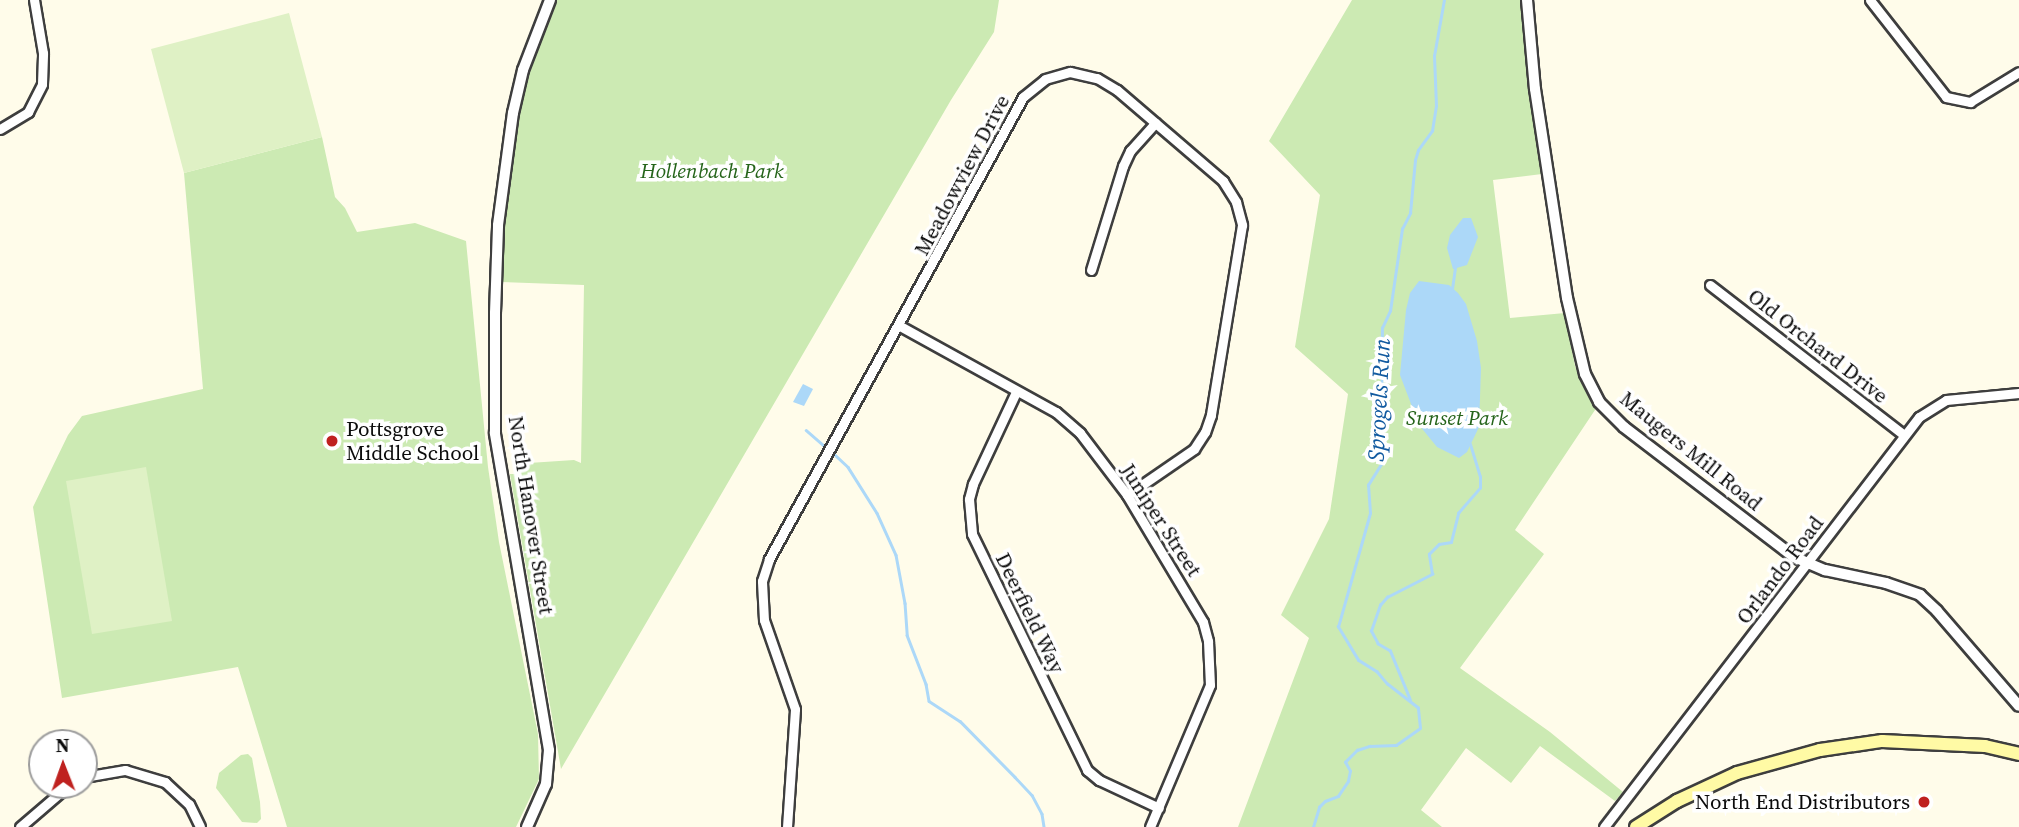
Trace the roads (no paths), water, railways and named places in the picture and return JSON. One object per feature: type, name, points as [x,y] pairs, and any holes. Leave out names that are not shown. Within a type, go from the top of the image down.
[{"type":"main road","points":[[1636,827],[1677,801],[1737,773],[1820,750],[1882,741],[1986,747],[2019,754]]},
{"type":"street","points":[[0,129],[28,112],[42,84],[44,60],[34,0]]},
{"type":"street","name":"North Hanover Street","points":[[527,827],[546,784],[550,750],[495,433],[495,313],[498,225],[513,113],[523,70],[550,0]]},
{"type":"street","name":"Maugers Mill Road","points":[[1527,0],[1535,89],[1567,298],[1585,374],[1599,402],[1624,427],[1806,564],[1906,589],[1937,611],[2019,706]]},
{"type":"street","points":[[1870,0],[1946,97],[1970,102],[2019,72]]},
{"type":"street","name":"Meadowview Drive","points":[[788,827],[795,709],[764,620],[762,582],[769,559],[900,326],[1023,97],[1033,87],[1056,75],[1083,73],[1117,90],[1223,181],[1236,202],[1242,225],[1211,415],[1205,432],[1194,449],[1127,495]]},
{"type":"street","points":[[1091,271],[1123,166],[1130,151],[1155,123]]},
{"type":"street","name":"Old Orchard Drive","points":[[1710,285],[1904,435]]},
{"type":"street","name":"Juniper Street","points":[[900,326],[1056,412],[1080,433],[1127,495],[1194,604],[1208,641],[1210,685],[1150,827]]},
{"type":"street","name":"Deerfield Way","points":[[1016,392],[973,484],[969,499],[972,534],[1087,770],[1099,780],[1159,808]]},
{"type":"street","name":"Orlando Road","points":[[1604,827],[1919,416],[1937,403],[2019,393]]},
{"type":"street","points":[[98,775],[125,771],[166,782],[189,804],[201,827]]},
{"type":"street","points":[[20,827],[53,799]]},
{"type":"water","points":[[1463,218],[1471,218],[1478,237],[1467,265],[1453,269],[1447,248],[1450,235]]},
{"type":"water","points":[[1419,281],[1449,285],[1458,293],[1466,304],[1477,341],[1481,368],[1479,427],[1467,452],[1459,458],[1437,447],[1419,425],[1400,375],[1406,310],[1410,293]]},
{"type":"water","points":[[803,384],[813,389],[804,406],[793,402]]},
{"type":"waterway","name":"Sprogels Run","points":[[1313,827],[1319,807],[1325,801],[1338,796],[1348,781],[1350,771],[1345,762],[1357,750],[1369,746],[1396,745],[1420,728],[1418,708],[1387,684],[1377,672],[1358,660],[1338,627],[1370,513],[1368,485],[1381,464],[1382,328],[1390,311],[1402,229],[1410,213],[1415,160],[1418,150],[1432,131],[1436,106],[1434,56],[1444,0]]},
{"type":"waterway","points":[[1452,289],[1455,268]]},
{"type":"waterway","points":[[806,430],[827,448]]},
{"type":"waterway","points":[[1410,700],[1390,651],[1378,644],[1371,631],[1380,605],[1387,597],[1432,574],[1429,554],[1439,544],[1451,542],[1458,513],[1480,488],[1480,477],[1470,444]]},
{"type":"waterway","points":[[832,452],[848,467],[877,513],[896,555],[905,603],[907,635],[926,684],[929,701],[960,721],[1032,795],[1042,814],[1044,827]]},
{"type":"place","name":"Pottsgrove Middle School","points":[[332,441]]},
{"type":"place","name":"North End Distributors","points":[[1924,802]]},
{"type":"park label","name":"Hollenbach Park","points":[[712,171]]},
{"type":"park label","name":"Sunset Park","points":[[1457,418]]}]
